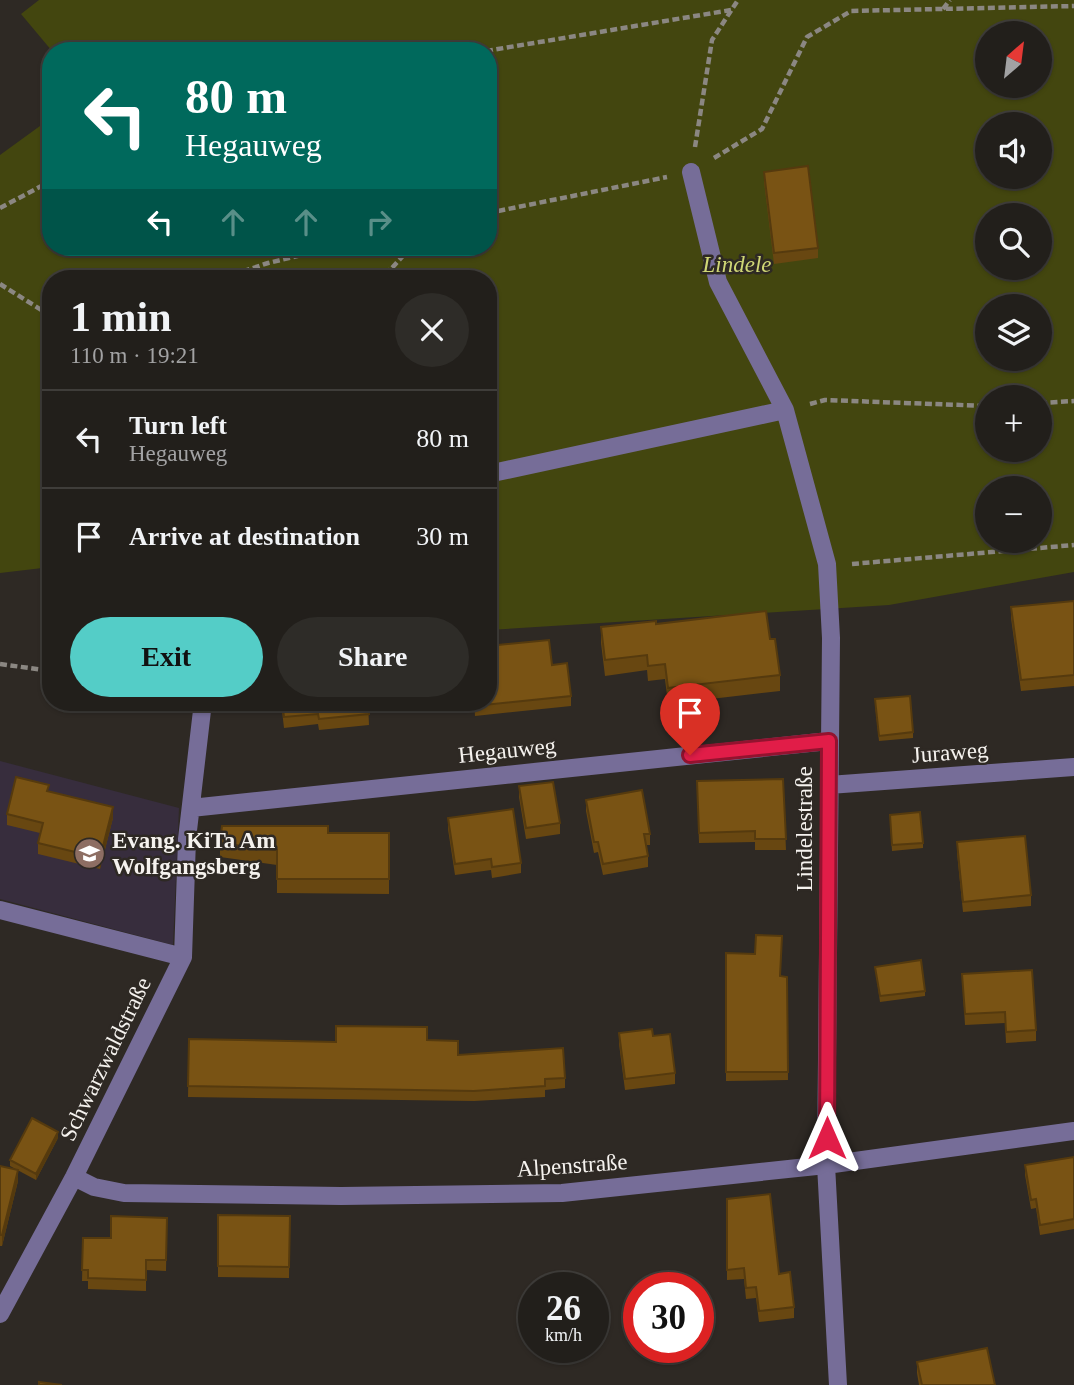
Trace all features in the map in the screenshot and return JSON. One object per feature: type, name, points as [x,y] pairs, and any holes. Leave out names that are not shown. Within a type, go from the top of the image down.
[{"type":"street","name":"Lindelestraße","points":[[691,172],[718,282],[785,410],[827,564],[831,638],[826,1165],[838,1385]]},
{"type":"street","points":[[497,472],[785,410]]},
{"type":"street","name":"Schwarzwaldstraße","points":[[0,1314],[74,1177],[183,957],[187,839],[202,711]]},
{"type":"street","name":"Hegauweg","points":[[191,808],[829,741]]},
{"type":"street","name":"Juraweg","points":[[829,785],[1074,767]]},
{"type":"street","points":[[0,910],[183,957]]},
{"type":"street","name":"Alpenstraße","points":[[74,1177],[94,1187],[124,1193],[341,1196],[562,1194],[826,1165],[1074,1131]]},
{"type":"path","points":[[691,172],[712,40],[738,0]]},
{"type":"path","points":[[943,9],[950,0]]},
{"type":"path","points":[[497,211],[691,172],[761,129],[807,37],[851,11],[1074,6]]},
{"type":"path","points":[[497,49],[731,10]]},
{"type":"path","points":[[0,208],[42,186]]},
{"type":"path","points":[[247,270],[297,256]]},
{"type":"path","points":[[391,270],[403,256]]},
{"type":"path","points":[[0,284],[42,310]]},
{"type":"path","points":[[785,410],[825,400],[975,405]]},
{"type":"path","points":[[1052,402],[1074,401]]},
{"type":"path","points":[[827,564],[863,564],[1074,545]]},
{"type":"path","points":[[0,664],[42,670]]},
{"type":"shaded area","name":"Evang. KiTa Am Wolfgangsberg","points":[[0,761],[179,808],[173,945],[0,899]]},
{"type":"green space","name":"Lindele","points":[[39,0],[1074,0],[1074,572],[889,605],[497,629],[497,270],[42,270],[42,568],[0,573],[0,155],[42,125],[42,256],[497,256],[497,42],[44,42],[21,14]]},
{"type":"building","points":[[808,166],[818,248],[774,253],[764,172]]},
{"type":"building","points":[[1074,601],[1074,675],[1021,680],[1011,607]]},
{"type":"building","points":[[766,611],[770,639],[775,639],[780,675],[668,688],[665,664],[648,666],[647,655],[605,660],[601,627],[656,621],[656,624]]},
{"type":"building","points":[[549,640],[552,665],[567,663],[571,696],[497,704],[497,645]]},
{"type":"building","points":[[910,696],[913,732],[879,736],[875,699]]},
{"type":"building","points":[[283,711],[369,711],[369,714],[319,719],[318,714],[284,717]]},
{"type":"building","points":[[16,777],[49,785],[47,791],[113,807],[100,858],[38,843],[43,823],[7,814]]},
{"type":"building","points":[[783,779],[786,839],[755,839],[755,831],[699,833],[697,781]]},
{"type":"building","points":[[553,782],[560,823],[526,828],[519,786]]},
{"type":"building","points":[[642,790],[650,834],[644,834],[648,856],[603,864],[598,842],[594,842],[586,800]]},
{"type":"building","points":[[513,809],[521,863],[492,867],[491,859],[455,864],[448,818]]},
{"type":"building","points":[[920,812],[923,843],[892,845],[890,815]]},
{"type":"building","points":[[222,826],[328,826],[328,833],[389,833],[389,879],[277,879],[277,850],[220,843]]},
{"type":"building","points":[[1025,836],[1031,895],[963,902],[957,842]]},
{"type":"building","points":[[756,935],[782,936],[780,976],[787,977],[788,1072],[726,1072],[726,953],[755,954]]},
{"type":"building","points":[[921,960],[925,991],[880,996],[875,967]]},
{"type":"building","points":[[1032,970],[1036,1030],[1006,1032],[1005,1012],[965,1014],[962,974]]},
{"type":"building","points":[[336,1026],[427,1027],[427,1040],[458,1041],[458,1055],[563,1048],[565,1078],[545,1079],[545,1086],[474,1091],[188,1086],[189,1039],[336,1042]]},
{"type":"building","points":[[652,1029],[653,1036],[670,1034],[675,1073],[625,1079],[619,1033]]},
{"type":"building","points":[[32,1118],[58,1132],[36,1174],[10,1160]]},
{"type":"building","points":[[1074,1157],[1074,1219],[1040,1225],[1036,1199],[1031,1200],[1025,1165]]},
{"type":"building","points":[[0,1166],[18,1170],[2,1235],[0,1235]]},
{"type":"building","points":[[770,1194],[779,1274],[790,1272],[794,1307],[759,1311],[756,1287],[746,1288],[744,1268],[727,1270],[727,1199]]},
{"type":"building","points":[[218,1215],[290,1216],[289,1267],[218,1266]]},
{"type":"building","points":[[111,1216],[167,1218],[166,1260],[146,1260],[146,1280],[88,1278],[88,1270],[82,1270],[83,1238],[111,1238]]},
{"type":"building","points":[[987,1348],[995,1385],[922,1385],[917,1362]]},
{"type":"building","points":[[39,1382],[62,1385],[39,1385]]},
{"type":"place","name":"Evang. KiTa Am Wolfgangsberg","points":[[89,853]]},
{"type":"route","points":[[690,755],[829,741],[827,1138]]}]
